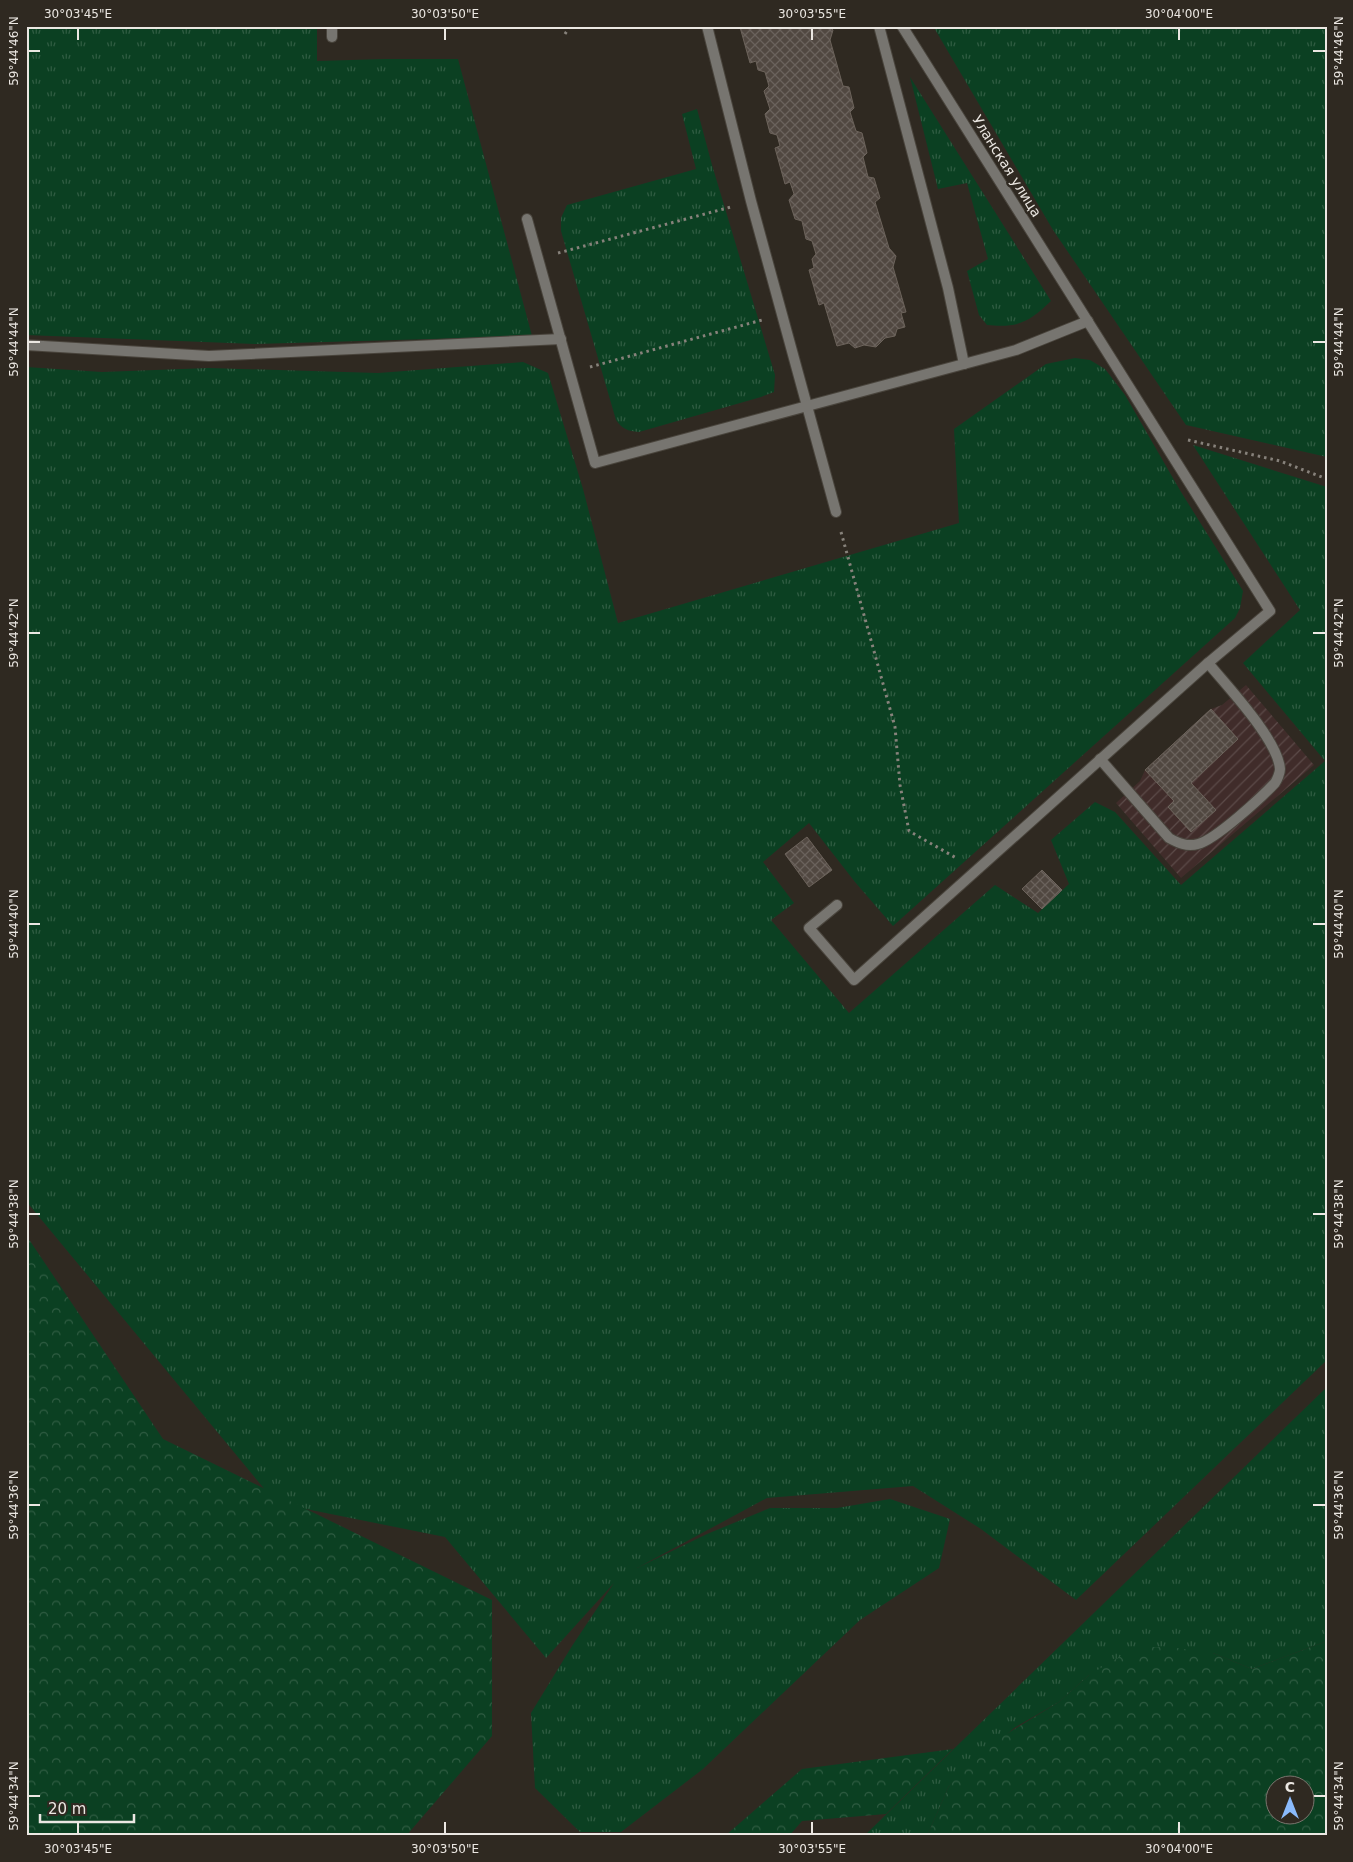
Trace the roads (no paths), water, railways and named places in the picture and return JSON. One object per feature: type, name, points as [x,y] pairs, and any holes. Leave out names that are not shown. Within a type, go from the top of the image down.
[{"type":"lane","points":[[332,26],[332,37]]},
{"type":"lane","points":[[707,26],[751,201],[836,512]]},
{"type":"lane","points":[[879,26],[948,288],[964,364]]},
{"type":"lane","name":"Уланская улица","points":[[902,26],[1270,611],[1208,663]]},
{"type":"lane","points":[[527,219],[595,463],[1016,350],[1088,320]]},
{"type":"lane","points":[[26,345],[209,356],[561,339]]},
{"type":"lane","points":[[837,905],[810,928],[854,980],[1100,759],[1208,663],[1266,737],[1275,752],[1280,770],[1276,782],[1252,805],[1210,839],[1196,845],[1181,845],[1170,838],[1100,759]]}]
